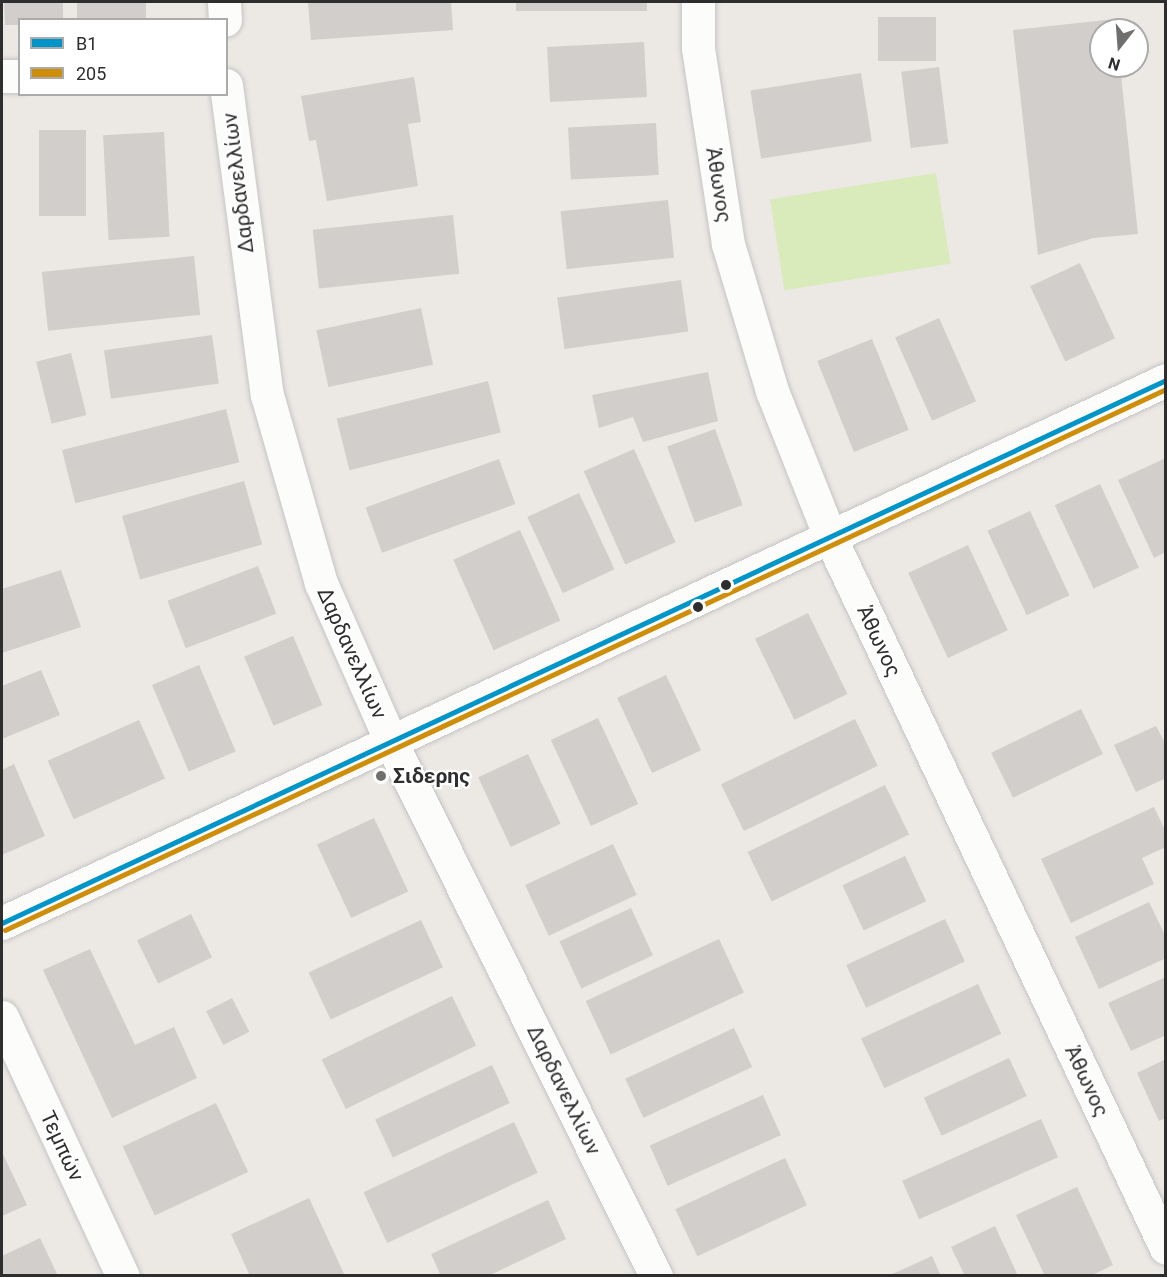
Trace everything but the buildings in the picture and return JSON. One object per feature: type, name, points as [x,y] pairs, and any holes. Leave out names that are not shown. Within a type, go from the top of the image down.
[{"type":"street","points":[[224,2],[225,18]]},
{"type":"street","name":"Άθωνος","points":[[698,2],[698,48],[728,244],[772,391],[830,537],[1166,1248]]},
{"type":"street","points":[[2,76],[18,76]]},
{"type":"street","name":"Δαρδανελλίων","points":[[227,96],[267,394],[321,583],[391,742],[656,1275]]},
{"type":"street","points":[[2,923],[1166,380]]},
{"type":"street","name":"Τεμπών","points":[[2,1017],[123,1275]]},
{"type":"green space","points":[[936,173],[950,264],[784,290],[770,199]]},
{"type":"transit line","name":"Β1","points":[[2,923],[1166,380]]},
{"type":"transit line","name":"205","points":[[5,930],[1166,389]]},
{"type":"place","name":"Σιδερης","points":[[381,776]]}]
